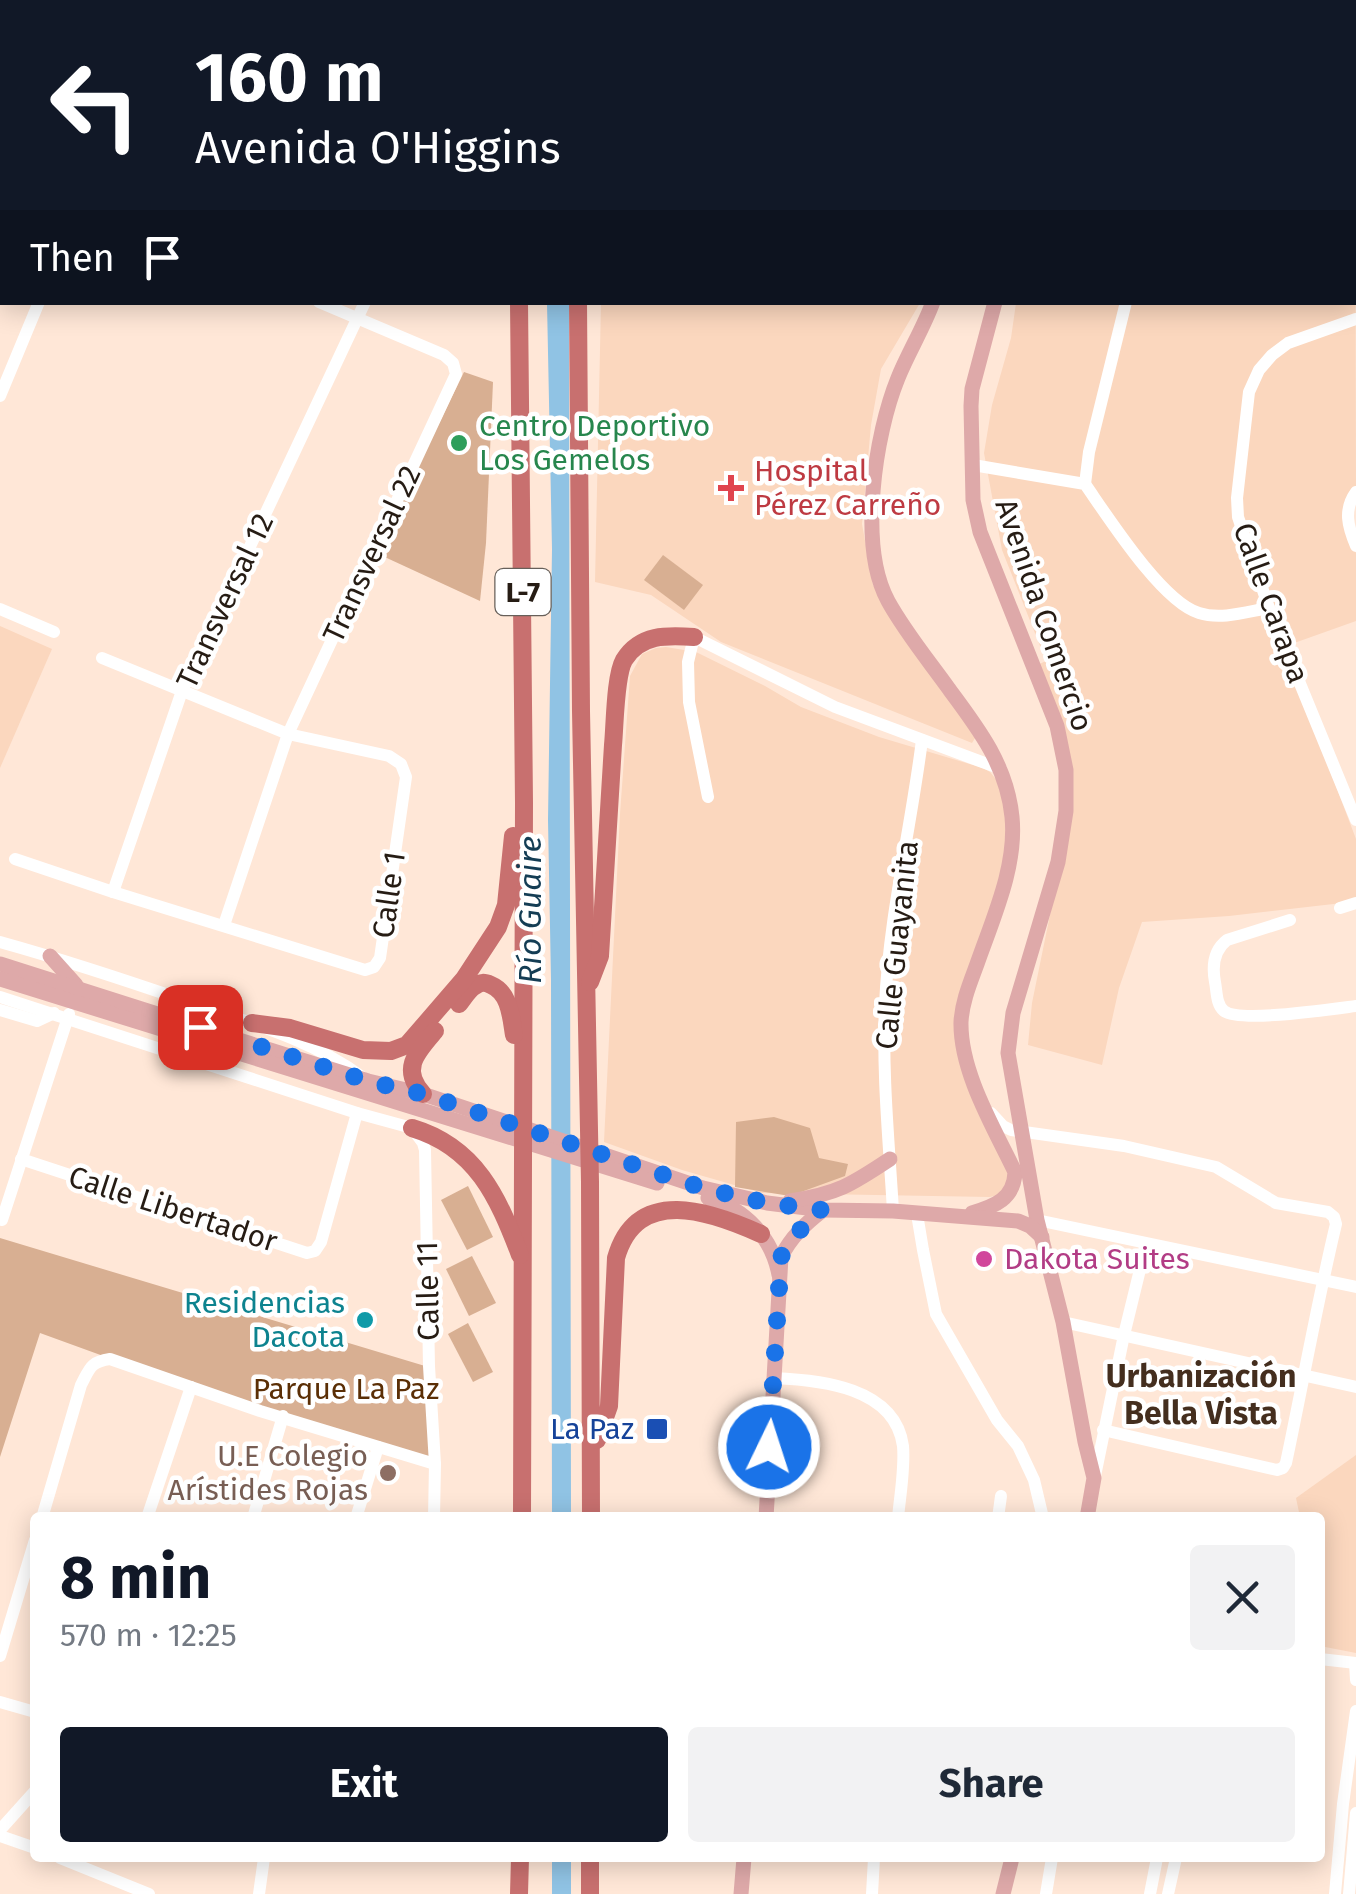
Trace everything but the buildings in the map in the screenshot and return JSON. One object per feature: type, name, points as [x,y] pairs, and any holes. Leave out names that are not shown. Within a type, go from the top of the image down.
[{"type":"highway","name":"L-7","points":[[519,305],[524,803],[522,1512]]},
{"type":"highway","name":"L-7","points":[[578,305],[591,1512]]},
{"type":"highway","points":[[586,992],[600,956],[622,667],[647,640],[662,636],[694,638]]},
{"type":"highway","points":[[252,1023],[290,1028],[363,1050],[391,1050],[407,1045],[464,978],[498,927],[506,905],[513,833],[524,803]]},
{"type":"highway","points":[[423,1094],[412,1078],[416,1055],[481,982],[499,990],[508,1004],[522,1081]]},
{"type":"highway","points":[[412,1128],[446,1142],[484,1180],[503,1210],[524,1266]]},
{"type":"highway","points":[[591,1454],[609,1406],[616,1258],[630,1230],[648,1214],[694,1211],[761,1234]]},
{"type":"highway","points":[[519,1894],[520,1862]]},
{"type":"highway","points":[[590,1862],[590,1894]]},
{"type":"main road","points":[[932,305],[898,378],[880,441],[872,524],[874,558],[887,600],[972,719],[1002,768],[1008,788],[1012,822],[1007,873],[961,1022],[973,1082],[1014,1172],[1014,1182],[1003,1202],[964,1216]]},
{"type":"main road","name":"Avenida Comercio","points":[[994,305],[972,388],[973,500],[980,532],[1056,726],[1066,770],[1066,811],[1058,862],[1013,1014],[1008,1053],[1040,1229],[1094,1478]]},
{"type":"main road","points":[[50,956],[76,995]]},
{"type":"main road","points":[[0,964],[76,995],[702,1192],[823,1210],[893,1211],[1025,1222],[1040,1229]]},
{"type":"main road","points":[[0,979],[76,995],[423,1094],[465,1116]]},
{"type":"main road","points":[[767,1203],[838,1191],[890,1159]]},
{"type":"main road","points":[[702,1192],[750,1220],[776,1260],[778,1275]]},
{"type":"main road","points":[[766,1512],[781,1257],[788,1242],[823,1210]]},
{"type":"main road","points":[[1091,1512],[1094,1478]]},
{"type":"main road","points":[[741,1894],[744,1862]]},
{"type":"main road","points":[[1003,1894],[1011,1862]]},
{"type":"street","points":[[0,396],[37,305]]},
{"type":"street","points":[[326,305],[357,318]]},
{"type":"street","name":"Transversal 12","points":[[113,892],[182,691],[364,305]]},
{"type":"street","points":[[1125,305],[1089,452],[1085,484],[1127,542],[1184,607],[1223,616],[1269,608]]},
{"type":"street","name":"Transversal 22","points":[[224,925],[288,734],[456,374],[454,363],[444,355],[357,318]]},
{"type":"street","name":"Calle Carapa","points":[[1356,319],[1288,344],[1259,370],[1249,392],[1237,498],[1238,518],[1269,608],[1356,820]]},
{"type":"street","points":[[973,465],[1085,484]]},
{"type":"street","points":[[1356,492],[1347,520],[1356,546]]},
{"type":"street","points":[[0,608],[54,632]]},
{"type":"street","points":[[708,797],[690,702],[688,662],[694,638],[835,706],[1002,768]]},
{"type":"street","name":"Calle 1","points":[[16,859],[365,970],[374,967],[380,958],[406,777],[400,764],[389,756],[288,734],[102,658]]},
{"type":"street","name":"Calle Guayanita","points":[[893,1211],[884,1071],[885,1002],[922,740]]},
{"type":"street","points":[[1340,908],[1356,903]]},
{"type":"street","points":[[1290,920],[1227,940],[1216,950],[1214,975],[1219,1004],[1230,1014],[1257,1016],[1356,1006]]},
{"type":"street","points":[[0,942],[252,1023],[341,1061],[368,1081]]},
{"type":"street","points":[[0,1010],[36,1021],[76,995]]},
{"type":"street","points":[[2,1220],[76,995]]},
{"type":"street","points":[[0,998],[412,1128]]},
{"type":"street","points":[[982,1104],[1003,1126],[1124,1146],[1216,1167],[1276,1203],[1328,1212],[1334,1217],[1336,1224],[1305,1376],[1282,1468],[1103,1430]]},
{"type":"street","name":"Calle Libertador","points":[[21,1159],[307,1254],[321,1242],[357,1113]]},
{"type":"street","name":"Calle 11","points":[[412,1128],[425,1150],[434,1512]]},
{"type":"street","points":[[920,1213],[920,1235],[936,1314],[997,1420],[1018,1446],[1034,1480],[1042,1512]]},
{"type":"street","points":[[1040,1229],[1146,1245],[1356,1287]]},
{"type":"street","points":[[1094,1478],[1146,1245]]},
{"type":"street","points":[[1063,1322],[1356,1387]]},
{"type":"street","points":[[44,1512],[82,1385],[90,1367],[110,1359],[435,1464]]},
{"type":"street","points":[[774,1378],[849,1388],[881,1407],[900,1432],[902,1444],[898,1512]]},
{"type":"street","points":[[149,1512],[191,1386]]},
{"type":"street","points":[[255,1512],[282,1416]]},
{"type":"street","points":[[358,1512],[378,1446]]},
{"type":"street","points":[[999,1512],[1001,1496]]},
{"type":"street","points":[[0,1656],[30,1557]]},
{"type":"street","points":[[1325,1659],[1356,1663],[1356,1680]]},
{"type":"street","points":[[0,1702],[30,1711]]},
{"type":"street","points":[[1335,1894],[1356,1711]]},
{"type":"street","points":[[30,1796],[0,1833],[30,1846]]},
{"type":"street","points":[[1349,1894],[1356,1813]]},
{"type":"street","points":[[67,1862],[114,1887],[149,1894]]},
{"type":"street","points":[[259,1894],[263,1862]]},
{"type":"street","points":[[872,1894],[874,1862]]},
{"type":"street","points":[[1046,1894],[1051,1862]]},
{"type":"street","points":[[1150,1894],[1156,1862]]},
{"type":"street","points":[[1168,1894],[1175,1862]]},
{"type":"shaded area","name":"Hospital Pérez Carreño","points":[[601,305],[919,305],[881,369],[871,425],[862,524],[873,585],[977,735],[972,743],[721,642],[651,595],[595,582]]},
{"type":"shaded area","points":[[1016,305],[1356,305],[1356,489],[1348,535],[1356,553],[1356,621],[1283,647],[1356,839],[1356,897],[1351,902],[1142,922],[1119,988],[1102,1065],[1028,1045],[1032,1003],[1072,807],[1037,665],[1046,661],[1002,550],[984,453],[992,405],[1011,338]]},
{"type":"shaded area","points":[[0,626],[52,649],[0,768]]},
{"type":"shaded area","points":[[666,647],[696,652],[801,707],[879,737],[983,768],[999,783],[1008,824],[1006,848],[956,1020],[1010,1178],[998,1195],[762,1193],[604,1142],[630,676],[642,654]]},
{"type":"shaded area","points":[[1356,1455],[1356,1653],[1325,1647],[1325,1512],[1299,1512],[1296,1498]]},
{"type":"green space","name":"Centro Deportivo Los Gemelos","points":[[464,372],[493,382],[480,601],[376,553]]},
{"type":"green space","points":[[663,555],[703,585],[684,610],[644,580]]},
{"type":"green space","points":[[774,1117],[810,1128],[819,1158],[848,1164],[845,1176],[790,1196],[735,1187],[736,1122]]},
{"type":"green space","points":[[468,1186],[493,1237],[467,1250],[441,1200]]},
{"type":"green space","name":"Parque La Paz","points":[[0,1238],[425,1366],[432,1462],[150,1373],[40,1333],[0,1457]]},
{"type":"green space","points":[[472,1256],[496,1303],[469,1316],[446,1269]]},
{"type":"green space","points":[[468,1323],[493,1372],[473,1382],[448,1334]]},
{"type":"water","points":[[547,305],[569,305],[571,1512],[552,1512],[548,820],[552,549]]},
{"type":"water","points":[[552,1862],[571,1862],[571,1894],[552,1894]]},
{"type":"place","name":"Centro Deportivo Los Gemelos","points":[[459,443]]},
{"type":"place","name":"Hospital Pérez Carreño","points":[[731,488]]},
{"type":"place","name":"Dakota Suites","points":[[984,1259]]},
{"type":"place","name":"Residencias Dacota","points":[[365,1320]]},
{"type":"place","name":"La Paz","points":[[657,1429]]},
{"type":"place","name":"U.E Colegio Arístides Rojas","points":[[388,1473]]},
{"type":"district","name":"Urbanización Bella Vista","points":[[1201,1394]]},
{"type":"route","points":[[200,1027],[368,1081],[423,1094],[703,1188],[767,1203],[823,1210],[788,1242],[781,1257],[769,1447]]},
{"type":"water label","name":"Río Guaire","points":[[530,910]]}]
